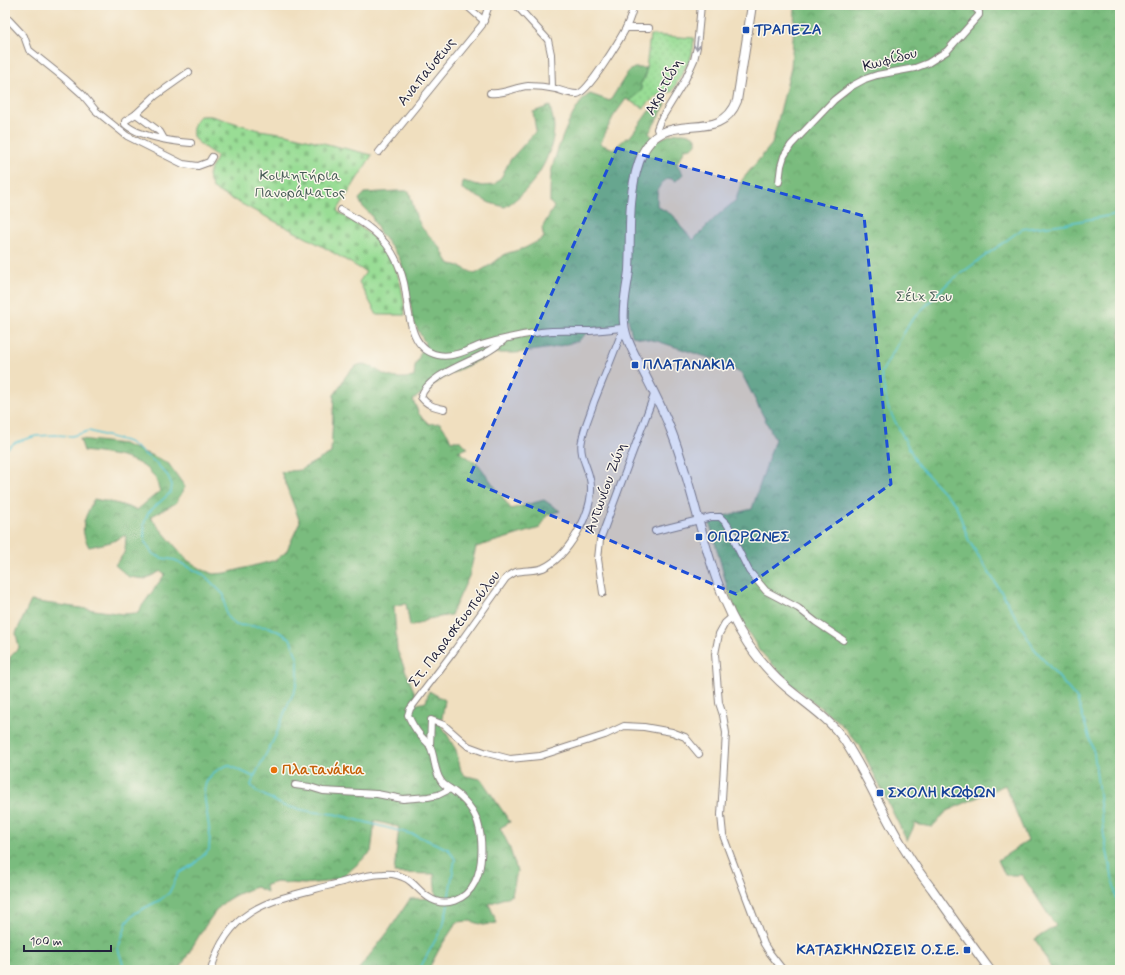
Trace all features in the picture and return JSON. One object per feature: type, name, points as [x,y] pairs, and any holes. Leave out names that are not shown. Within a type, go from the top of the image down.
[{"type":"main road","points":[[752,5],[737,101],[732,113],[724,120],[713,124],[705,126],[678,127],[659,134],[650,141],[641,156],[633,185],[630,210],[628,275],[624,326],[632,350],[670,427],[682,459],[718,583],[732,617],[748,645],[766,668],[784,685],[826,719],[838,732],[859,765],[907,855],[990,970]]},
{"type":"street","points":[[466,5],[484,21]]},
{"type":"street","name":"Αναπαύσεως","points":[[379,152],[484,21],[489,5]]},
{"type":"street","points":[[516,5],[548,40],[552,54],[552,88]]},
{"type":"street","points":[[490,93],[498,94],[524,86],[552,88],[574,94],[582,92],[596,75],[626,28],[634,5]]},
{"type":"street","name":"Ακριτίδη","points":[[659,134],[657,129],[660,121],[694,60],[697,47],[701,5]]},
{"type":"street","name":"Κωφίδου","points":[[779,182],[784,156],[791,145],[834,100],[852,86],[865,79],[876,75],[915,68],[928,64],[947,51],[979,15],[979,12],[972,5]]},
{"type":"street","points":[[5,19],[9,20],[24,36],[28,50],[64,78],[82,94],[96,111],[127,136],[183,164],[198,166],[209,162],[212,157]]},
{"type":"street","points":[[626,28],[649,28]]},
{"type":"street","points":[[189,72],[155,96],[136,114],[125,121],[125,124],[136,131],[175,142],[191,143]]},
{"type":"street","points":[[136,114],[160,132],[164,139]]},
{"type":"street","points":[[341,210],[371,229],[394,256],[404,284],[411,326],[420,343],[427,351],[439,356],[452,355],[508,338],[542,332],[594,331],[622,328],[624,326]]},
{"type":"street","name":"Στ. Παρασκευοπούλου","points":[[211,970],[227,933],[248,913],[262,905],[304,892],[370,875],[385,873],[406,878],[422,893],[436,901],[448,903],[465,896],[476,881],[481,849],[481,836],[478,822],[469,805],[445,786],[439,779],[430,746],[415,729],[408,714],[410,709],[450,657],[506,578],[515,572],[542,568],[552,563],[565,550],[577,532],[589,507],[591,486],[587,469],[581,454],[581,441],[589,416],[624,326]]},
{"type":"street","points":[[444,409],[436,408],[425,403],[421,397],[422,390],[448,371],[487,352],[508,338]]},
{"type":"street","name":"Αντωνίου Ζώη","points":[[603,593],[598,559],[600,540],[654,395]]},
{"type":"street","points":[[655,531],[711,517],[720,517],[727,524],[749,571],[766,592],[798,608],[843,640]]},
{"type":"street","points":[[732,617],[725,623],[719,634],[715,654],[720,703],[726,733],[720,815],[723,835],[764,944],[783,970]]},
{"type":"street","points":[[430,746],[432,720],[444,725],[468,746],[510,759],[540,756],[605,735],[624,726],[644,727],[672,732],[685,737],[699,754]]},
{"type":"street","points":[[295,785],[323,791],[377,794],[403,799],[438,795],[450,789]]},
{"type":"highlighted area","points":[[617,148],[864,216],[891,484],[736,594],[468,480]]},
{"type":"green space","name":"Σέιχ Σου","points":[[799,5],[1120,5],[1120,970],[1052,970],[1035,939],[1056,926],[1022,875],[1005,875],[998,860],[1028,841],[1005,785],[947,811],[932,827],[915,824],[907,841],[860,746],[840,723],[793,686],[760,651],[738,616],[728,590],[709,520],[752,509],[775,439],[742,374],[719,361],[657,341],[632,336],[628,318],[618,327],[593,328],[578,341],[552,348],[516,353],[494,353],[450,374],[413,400],[419,414],[429,424],[440,423],[451,441],[461,441],[468,448],[458,451],[479,465],[511,509],[544,500],[560,511],[547,515],[540,528],[476,547],[469,576],[451,615],[428,619],[410,626],[406,603],[394,606],[397,650],[416,696],[414,705],[426,702],[429,691],[445,700],[441,724],[456,750],[461,771],[466,776],[481,779],[510,822],[500,828],[509,846],[517,871],[512,895],[489,904],[497,923],[483,925],[470,921],[457,922],[441,946],[428,970],[358,970],[388,932],[410,899],[436,898],[434,874],[394,873],[399,827],[375,821],[371,852],[344,876],[325,882],[304,884],[276,882],[266,885],[267,892],[256,887],[241,892],[227,900],[221,905],[208,922],[179,970],[5,970],[5,689],[7,687],[10,657],[19,648],[16,633],[31,601],[123,614],[137,613],[165,574],[161,571],[145,579],[129,577],[115,565],[125,552],[126,535],[111,542],[89,547],[83,528],[94,499],[119,504],[137,510],[160,491],[156,479],[147,469],[122,457],[84,451],[80,439],[123,444],[168,463],[185,487],[176,503],[150,517],[187,560],[203,570],[214,574],[226,573],[276,560],[286,552],[300,522],[281,472],[300,470],[331,453],[334,395],[345,377],[356,366],[361,364],[371,366],[392,377],[414,377],[415,366],[425,343],[413,321],[407,281],[399,257],[380,233],[371,215],[362,206],[359,199],[365,193],[409,191],[416,216],[422,228],[440,247],[448,263],[459,266],[475,274],[505,254],[525,248],[544,238],[542,228],[554,207],[550,202],[553,166],[565,130],[577,107],[590,94],[610,101],[628,72],[634,68],[646,68],[645,77],[640,84],[642,89],[630,101],[626,99],[613,117],[600,144],[614,149],[626,138],[630,137],[649,111],[663,102],[666,104],[649,133],[656,141],[676,134],[686,133],[696,138],[696,144],[692,148],[685,149],[680,159],[676,163],[683,174],[676,181],[669,178],[659,186],[657,193],[657,206],[674,216],[680,226],[693,240],[736,200],[742,180],[772,144],[791,68],[795,9]]},
{"type":"green space","points":[[650,35],[694,38],[689,64],[687,64],[672,92],[664,93],[656,97],[644,108],[630,101],[642,89],[640,84],[645,77]]},
{"type":"green space","points":[[550,106],[554,127],[550,151],[532,183],[515,200],[505,207],[490,203],[462,189],[463,181],[482,186],[494,185],[502,176],[510,160],[536,131],[533,112]]},
{"type":"green space","name":"Κοιμητήρια Πανοράματος","points":[[211,116],[259,130],[286,134],[372,155],[337,211],[378,242],[387,253],[394,265],[399,279],[405,315],[377,315],[359,282],[366,272],[320,245],[213,189],[208,175],[217,156],[204,147],[193,136],[193,129],[196,121],[198,117]]},
{"type":"waterway","points":[[1120,210],[1113,215],[1063,224],[1022,229],[949,282],[911,321],[881,373],[888,408],[918,465],[956,505],[969,541],[1005,598],[1033,647],[1077,699],[1094,753],[1104,836],[1120,916]]},
{"type":"waterway","points":[[5,450],[16,442],[36,436],[72,436],[89,431],[129,442],[156,463],[168,476],[172,485],[171,492],[148,513],[144,524],[145,542],[153,554],[162,558],[175,560],[204,575],[224,595],[228,618],[236,625],[269,627],[290,638],[298,660],[298,677],[295,690],[276,735],[251,785],[256,791],[284,806],[313,812],[334,814],[415,835],[448,849],[455,859],[448,901]]},
{"type":"waterway","points":[[125,970],[118,949],[127,922],[135,913],[160,900],[169,893],[179,873],[194,864],[209,850],[210,834],[204,794],[204,789],[208,780],[214,772],[228,765],[254,777]]},
{"type":"waterway","points":[[419,970],[443,926],[448,905]]},
{"type":"place","name":"ΤΡΑΠΕΖΑ","points":[[746,30]]},
{"type":"place","name":"ΠΛΑΤΑΝΑΚΙΑ","points":[[635,365]]},
{"type":"place","name":"ΟΠΩΡΩΝΕΣ","points":[[699,537]]},
{"type":"place","name":"Πλατανάκια","points":[[274,770]]},
{"type":"place","name":"ΣΧΟΛΗ ΚΩΦΩΝ","points":[[880,793]]},
{"type":"place","name":"ΚΑΤΑΣΚΗΝΩΣΕΙΣ Ο.Σ.Ε.","points":[[967,950]]}]
